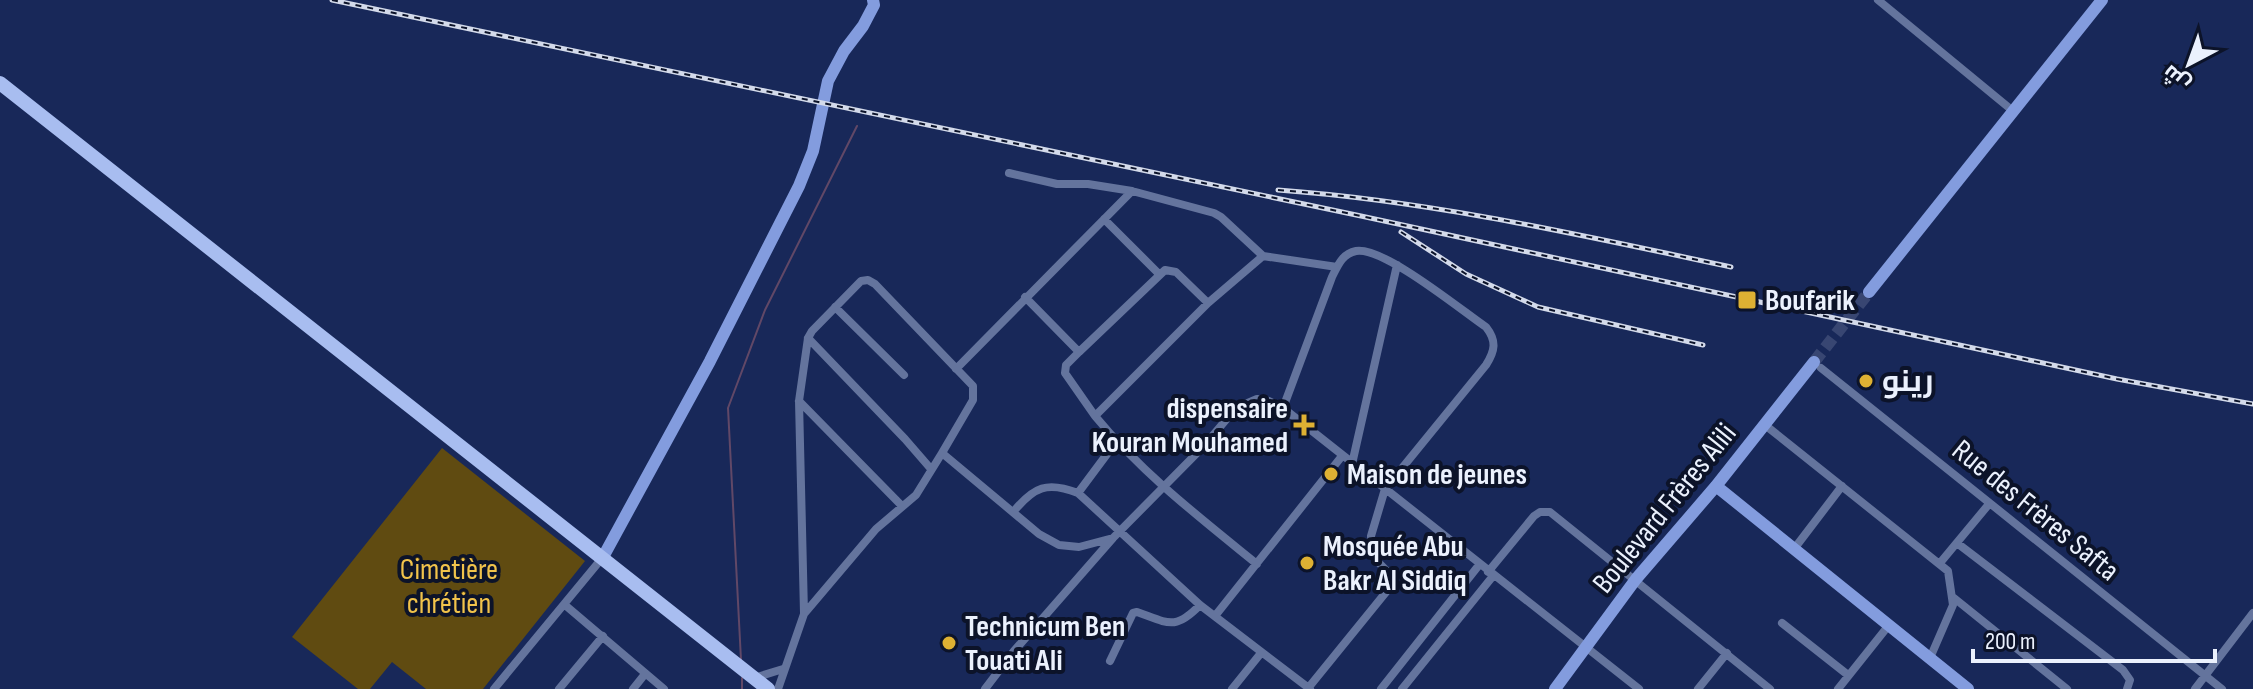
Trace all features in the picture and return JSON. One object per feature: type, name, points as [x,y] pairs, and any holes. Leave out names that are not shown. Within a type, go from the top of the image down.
[{"type":"main road","points":[[1869,292],[2102,0]]},
{"type":"main road","points":[[603,557],[710,361],[799,186],[813,151],[828,81],[877,2]]},
{"type":"main road","points":[[0,83],[768,689]]},
{"type":"main road","name":"Boulevard Frères Alili","points":[[1555,689],[1636,579],[1818,365]]},
{"type":"main road","points":[[1716,486],[1968,689]]},
{"type":"street","points":[[1878,0],[2013,111]]},
{"type":"street","points":[[1009,173],[1057,184],[1088,184],[1132,191],[1214,213],[1263,256],[1337,267]]},
{"type":"street","points":[[956,369],[1132,191]]},
{"type":"street","points":[[1104,219],[1159,274]]},
{"type":"street","points":[[1014,511],[1037,488],[1065,488],[1078,493],[1093,504],[1116,535],[1200,605],[1310,688],[1393,582],[1372,550],[1371,536],[1385,489],[1486,365],[1494,344],[1486,327],[1385,256],[1364,250],[1346,255],[1337,267],[1279,406]]},
{"type":"street","points":[[1095,416],[1208,303],[1263,256]]},
{"type":"street","points":[[1352,464],[1397,265]]},
{"type":"street","points":[[1208,303],[1169,269],[1159,274],[1079,352],[1066,365],[1065,373],[1116,442],[1162,487],[1257,564]]},
{"type":"street","points":[[778,689],[804,614],[868,537],[921,488],[975,396],[973,386],[872,281],[859,282],[808,338],[799,401],[804,614]]},
{"type":"street","points":[[1025,297],[1079,352]]},
{"type":"street","points":[[835,307],[904,375]]},
{"type":"street","points":[[808,338],[931,469]]},
{"type":"street","name":"Rue des Frères Safta","points":[[1818,365],[2222,689]]},
{"type":"street","points":[[985,689],[1014,651],[1116,535],[1203,447],[1236,408],[1257,399],[1279,406],[1639,689]]},
{"type":"street","points":[[799,401],[902,506]]},
{"type":"street","points":[[1765,425],[1940,563],[1951,576],[1954,598],[1951,612],[1930,658]]},
{"type":"street","points":[[1078,493],[1116,442]]},
{"type":"street","points":[[942,453],[1039,534],[1059,545],[1079,547],[1116,535]]},
{"type":"street","points":[[1215,616],[1342,456]]},
{"type":"street","points":[[1794,549],[1842,486]]},
{"type":"street","points":[[1940,563],[1989,504]]},
{"type":"street","points":[[1402,689],[1534,516],[1547,511],[1770,689]]},
{"type":"street","points":[[1957,543],[2123,670],[2130,680],[2127,689]]},
{"type":"street","points":[[494,689],[603,557]]},
{"type":"street","points":[[1381,689],[1479,565]]},
{"type":"street","points":[[1954,598],[2067,689]]},
{"type":"street","points":[[565,605],[664,689]]},
{"type":"street","points":[[1110,661],[1133,613],[1170,624],[1189,617],[1200,605]]},
{"type":"street","points":[[2195,689],[2253,613]]},
{"type":"street","points":[[1782,623],[1848,675]]},
{"type":"street","points":[[1838,689],[1889,625]]},
{"type":"street","points":[[559,689],[603,636]]},
{"type":"street","points":[[1232,689],[1261,653]]},
{"type":"street","points":[[1698,689],[1727,653]]},
{"type":"street","points":[[751,676],[783,669]]},
{"type":"street","points":[[633,689],[645,674]]},
{"type":"street","points":[[503,678],[503,689]]},
{"type":"green space","name":"Cimetière chrétien","points":[[442,448],[585,561],[483,689],[426,689],[392,662],[370,689],[358,689],[292,637]]},
{"type":"waterway","points":[[741,660],[728,408],[765,310],[857,126]]},
{"type":"waterway","points":[[742,678],[742,689]]},
{"type":"tunnel","points":[[1814,362],[1869,292]]},
{"type":"railway","points":[[332,0],[1361,216],[2117,379],[2253,404]]},
{"type":"railway","points":[[1278,190],[1449,211],[1731,267]]},
{"type":"railway","points":[[1401,232],[1466,274],[1538,307],[1703,345]]},
{"type":"place","name":"Boufarik","points":[[1747,300]]},
{"type":"place","name":"رينو","points":[[1866,381]]},
{"type":"place","name":"dispensaire Kouran Mouhamed","points":[[1304,425]]},
{"type":"place","name":"Maison de jeunes","points":[[1331,474]]},
{"type":"place","name":"Mosquée Abu Bakr Al Siddiq","points":[[1307,563]]},
{"type":"place","name":"Technicum Ben Touati Ali","points":[[949,643]]}]
